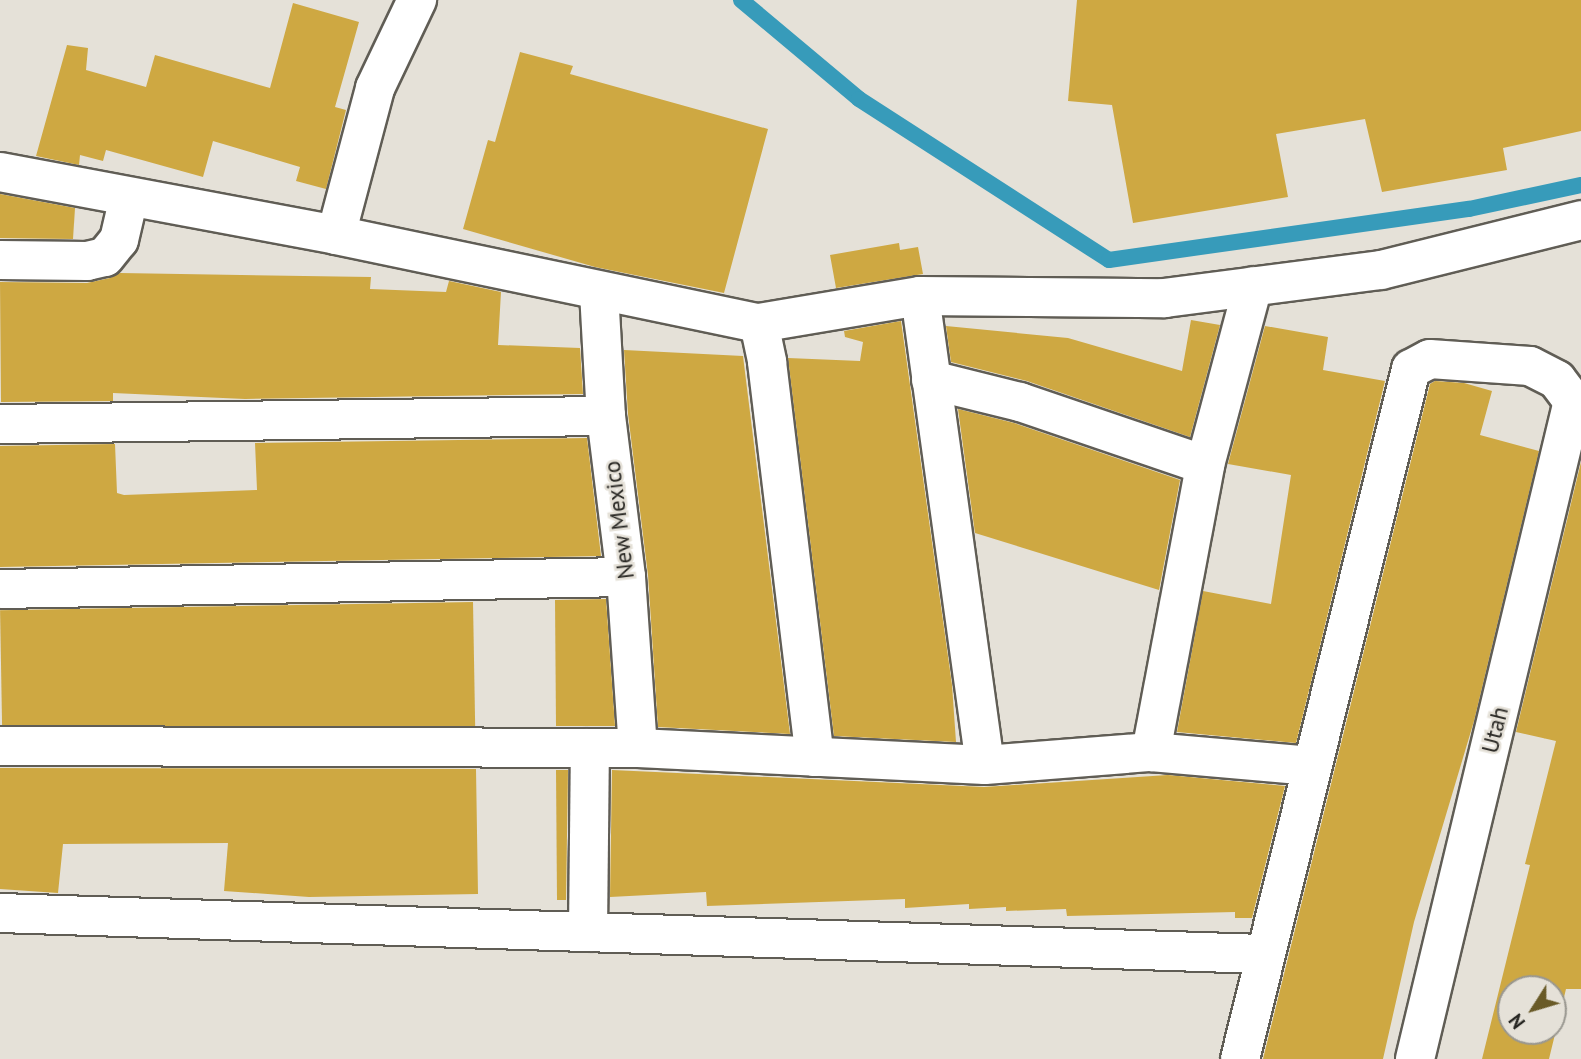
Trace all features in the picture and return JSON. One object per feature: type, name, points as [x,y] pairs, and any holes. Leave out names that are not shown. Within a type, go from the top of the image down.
[{"type":"street","points":[[336,235],[375,88],[417,0]]},
{"type":"street","points":[[0,172],[336,235],[599,292],[759,323],[920,296],[1165,298],[1381,270],[1581,220]]},
{"type":"street","points":[[0,260],[87,261],[105,257],[119,240],[129,197]]},
{"type":"street","points":[[1151,752],[1205,465],[1253,286]]},
{"type":"street","name":"New Mexico","points":[[599,292],[606,416],[626,577],[638,748]]},
{"type":"street","points":[[920,296],[985,765]]},
{"type":"street","points":[[759,323],[767,362],[815,757]]},
{"type":"street","points":[[1240,1059],[1411,369],[1430,359],[1530,366],[1557,380],[1577,402]]},
{"type":"street","points":[[931,380],[1020,402],[1205,465]]},
{"type":"street","name":"Utah","points":[[1415,1059],[1577,402]]},
{"type":"street","points":[[0,424],[606,416]]},
{"type":"street","points":[[0,589],[626,577]]},
{"type":"street","points":[[0,746],[638,748],[985,765],[1151,752],[1311,766]]},
{"type":"street","points":[[588,932],[590,748]]},
{"type":"street","points":[[0,913],[1265,954]]},
{"type":"building","points":[[1077,0],[1581,0],[1581,131],[1503,148],[1507,170],[1382,192],[1365,119],[1276,134],[1288,197],[1133,223],[1112,105],[1068,101]]},
{"type":"building","points":[[293,3],[359,22],[335,107],[346,110],[326,189],[296,181],[300,167],[213,141],[203,177],[106,150],[103,161],[80,155],[79,165],[36,156],[67,45],[88,48],[86,70],[146,87],[155,55],[270,88]]},
{"type":"building","points":[[520,52],[573,66],[570,74],[768,129],[724,293],[595,267],[463,229],[488,140],[495,142]]},
{"type":"building","points":[[0,194],[75,208],[73,239],[0,238]]},
{"type":"building","points":[[899,243],[900,250],[918,247],[923,274],[836,288],[830,255]]},
{"type":"building","points":[[120,273],[371,277],[370,289],[446,292],[449,281],[501,292],[498,345],[580,348],[583,394],[245,399],[113,393],[113,401],[1,402],[0,282],[87,283]]},
{"type":"building","points":[[1191,320],[1220,325],[1190,437],[1027,381],[951,362],[946,326],[1068,338],[1182,371]]},
{"type":"building","points":[[901,321],[952,685],[956,742],[834,736],[788,358],[860,361],[863,342],[845,337],[844,331]]},
{"type":"building","points":[[1265,326],[1328,337],[1323,370],[1385,381],[1296,743],[1177,732],[1203,591],[1271,604],[1291,475],[1228,464]]},
{"type":"building","points":[[624,350],[743,356],[790,734],[658,727],[648,575],[628,414]]},
{"type":"building","points":[[1435,381],[1464,383],[1492,391],[1480,435],[1539,451],[1474,721],[1414,922],[1383,1059],[1263,1059],[1430,384]]},
{"type":"building","points":[[958,409],[1014,423],[1180,480],[1159,590],[975,533]]},
{"type":"building","points":[[587,438],[601,556],[0,567],[0,446],[115,444],[117,493],[124,495],[257,490],[255,443]]},
{"type":"building","points":[[1581,462],[1581,989],[1567,989],[1567,975],[1503,975],[1530,865],[1525,864],[1556,741],[1516,732]]},
{"type":"building","points":[[606,599],[615,726],[556,726],[555,600]]},
{"type":"building","points":[[473,602],[475,726],[2,734],[0,610]]},
{"type":"building","points":[[0,768],[476,769],[478,894],[309,897],[224,891],[228,843],[63,844],[58,893],[0,889]]},
{"type":"building","points":[[556,770],[568,770],[566,900],[557,900]]},
{"type":"building","points":[[612,770],[984,787],[1168,775],[1285,786],[1252,918],[1235,918],[1235,912],[1067,916],[1066,909],[1006,911],[1006,907],[969,909],[969,904],[905,908],[905,899],[707,906],[706,892],[610,897]]},
{"type":"building","points":[[1497,998],[1497,1045],[1552,1045],[1549,1059],[1482,1059]]},
{"type":"waterway","points":[[741,0],[859,99],[1109,260],[1469,209],[1581,185]]}]
